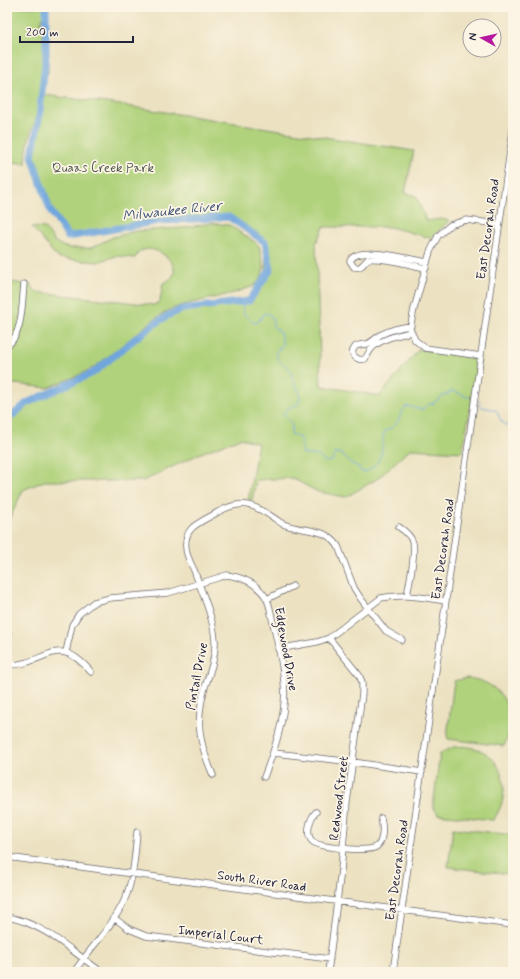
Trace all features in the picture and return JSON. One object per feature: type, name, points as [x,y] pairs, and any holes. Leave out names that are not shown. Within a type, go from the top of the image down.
[{"type":"street","name":"East Decorah Road","points":[[392,972],[481,356],[498,224],[513,130]]},
{"type":"street","points":[[481,356],[425,348],[415,340],[411,329],[414,309],[426,265],[430,252],[438,236],[450,225],[466,220],[498,224]]},
{"type":"street","points":[[378,253],[426,265],[382,259],[368,259],[363,265],[356,268],[350,261],[355,255],[378,253]]},
{"type":"street","points":[[7,346],[12,343],[18,332],[24,284]]},
{"type":"street","points":[[411,329],[392,336],[372,347],[365,359],[357,359],[354,357],[354,348],[358,345],[366,344],[379,335],[390,330],[411,329]]},
{"type":"street","name":"Pintail Drive","points":[[213,775],[204,754],[199,732],[200,708],[212,666],[215,642],[209,612],[185,549],[187,537],[192,528],[227,507],[239,504],[249,504],[260,509],[284,525],[326,534],[334,540],[338,546],[354,588],[367,608]]},
{"type":"street","points":[[400,527],[409,536],[413,543],[414,551],[407,596]]},
{"type":"street","name":"Edgewood Drive","points":[[66,652],[72,625],[79,614],[94,602],[110,598],[168,592],[227,575],[237,576],[251,581],[267,599],[285,690],[284,704],[274,753],[264,777]]},
{"type":"street","points":[[267,599],[293,586]]},
{"type":"street","points":[[278,649],[317,642],[329,638],[381,598],[390,596],[407,596],[446,601]]},
{"type":"street","points":[[367,608],[386,631],[402,640]]},
{"type":"street","points":[[7,641],[8,634]]},
{"type":"street","name":"Redwood Street","points":[[328,972],[347,802],[362,694],[362,682],[356,670],[329,638]]},
{"type":"street","points":[[7,665],[23,664],[54,652],[66,652],[76,656],[91,672]]},
{"type":"street","points":[[274,753],[422,772]]},
{"type":"street","points":[[316,812],[312,816],[309,826],[309,836],[319,845],[343,848],[368,850],[377,847],[381,841],[383,825],[381,818]]},
{"type":"street","points":[[74,972],[114,918],[124,901],[129,888],[132,873],[137,832]]},
{"type":"street","name":"South River Road","points":[[7,857],[513,925]]},
{"type":"street","points":[[7,917],[43,930],[102,972]]},
{"type":"street","name":"Imperial Court","points":[[114,918],[129,929],[146,936],[330,959]]},
{"type":"green space","name":"Quaas Creek Park","points":[[7,7],[47,7],[40,24],[48,59],[48,72],[45,80],[44,95],[107,103],[414,151],[405,193],[416,196],[426,221],[442,219],[449,221],[431,238],[390,227],[324,227],[316,243],[321,386],[380,396],[419,349],[480,359],[462,452],[410,449],[377,479],[346,497],[318,492],[292,478],[256,480],[252,500],[248,500],[258,443],[240,438],[201,453],[143,481],[44,481],[23,490],[7,524],[7,418],[27,403],[93,373],[136,338],[169,315],[183,309],[249,301],[266,272],[265,242],[229,217],[159,221],[68,237],[50,210],[32,156],[38,118],[32,129],[29,140],[26,164],[7,161]]},
{"type":"green space","points":[[212,223],[229,225],[259,246],[264,267],[262,275],[254,286],[234,293],[183,305],[169,310],[156,318],[96,366],[48,388],[7,383],[7,277],[11,278],[11,282],[31,285],[36,292],[154,305],[160,302],[163,283],[172,277],[174,270],[172,263],[166,256],[158,251],[149,249],[141,251],[135,258],[116,256],[98,262],[59,258],[32,227],[45,228],[54,241],[62,246],[69,248],[91,248],[113,237],[136,231],[182,228]]},
{"type":"green space","points":[[467,678],[480,680],[490,685],[499,692],[505,701],[509,711],[510,722],[504,746],[448,739],[447,736],[454,681]]},
{"type":"green space","points":[[454,747],[469,747],[482,751],[492,759],[499,769],[503,781],[504,794],[500,807],[493,820],[438,814],[433,807],[440,753]]},
{"type":"green space","points":[[453,828],[513,835],[510,874],[448,867]]},
{"type":"waterway","name":"Milwaukee River","points":[[7,420],[27,403],[93,373],[136,338],[169,315],[183,309],[249,301],[271,269],[265,242],[229,217],[159,221],[68,237],[50,210],[32,156],[39,119],[46,55],[46,7]]},
{"type":"waterway","points":[[241,302],[244,314],[254,323],[259,321],[264,313],[269,314],[273,320],[273,326],[280,332],[283,345],[276,352],[277,356],[279,361],[290,370],[300,394],[298,404],[288,408],[283,414],[292,424],[291,434],[300,438],[303,454],[318,456],[325,462],[332,461],[335,453],[340,453],[352,464],[356,465],[362,472],[369,470],[373,468],[380,458],[385,431],[395,425],[407,406],[422,410],[427,405],[434,403],[441,397],[453,391],[470,398]]},
{"type":"waterway","points":[[478,400],[481,407],[497,411],[502,422],[513,428]]}]
